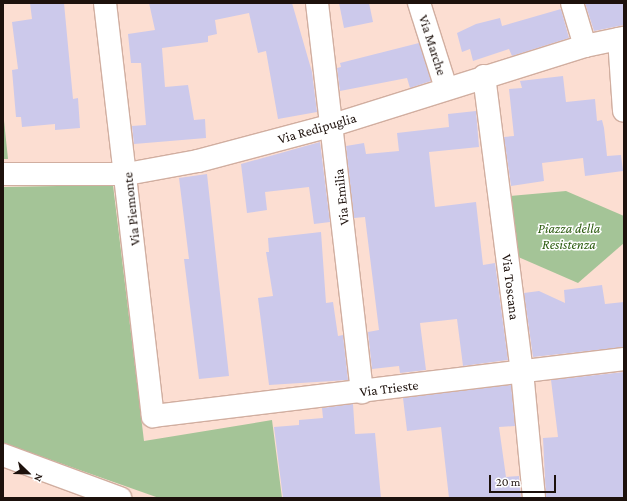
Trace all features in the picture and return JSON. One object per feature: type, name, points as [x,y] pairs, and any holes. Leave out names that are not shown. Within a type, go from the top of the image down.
[{"type":"street","name":"Via Piemonte","points":[[105,3],[127,174],[153,416]]},
{"type":"street","name":"Via Emilia","points":[[317,3],[333,124],[362,392]]},
{"type":"street","name":"Via Marche","points":[[419,3],[446,88]]},
{"type":"street","points":[[572,3],[585,46]]},
{"type":"street","name":"Via Redipuglia","points":[[3,174],[127,174],[198,161],[333,124],[484,76],[585,46],[622,39]]},
{"type":"street","points":[[622,39],[624,111]]},
{"type":"street","name":"Via Toscana","points":[[484,76],[522,371],[534,498]]},
{"type":"street","name":"Via Trieste","points":[[153,416],[362,392],[624,359]]},
{"type":"street","points":[[3,455],[120,498]]},
{"type":"green space","points":[[3,111],[8,159],[3,159]]},
{"type":"green space","points":[[113,185],[144,441],[272,420],[282,498],[159,498],[3,443],[3,187]]},
{"type":"green space","name":"Piazza della Resistenza","points":[[566,191],[624,216],[624,243],[578,283],[516,256],[510,196]]},
{"type":"building","points":[[30,3],[64,3],[73,99],[78,98],[80,128],[55,130],[55,124],[22,127],[21,117],[16,117],[12,70],[18,69],[12,22],[32,19]]},
{"type":"building","points":[[149,3],[292,3],[312,72],[317,112],[278,119],[266,51],[258,53],[249,13],[215,20],[217,34],[208,36],[208,42],[162,48],[165,87],[188,85],[194,120],[205,119],[206,138],[134,144],[132,126],[146,125],[141,63],[131,63],[128,34],[155,30]]},
{"type":"building","points":[[339,3],[369,3],[373,22],[344,28]]},
{"type":"building","points":[[585,3],[624,3],[624,25],[594,31]]},
{"type":"building","points":[[561,9],[569,38],[512,56],[509,49],[473,61],[470,49],[462,52],[457,33],[476,24],[500,18],[502,26]]},
{"type":"building","points":[[419,43],[431,81],[410,88],[407,78],[340,91],[337,68],[341,67],[340,63]]},
{"type":"building","points":[[563,76],[566,102],[595,99],[597,121],[602,120],[604,128],[607,156],[621,155],[623,171],[585,176],[583,158],[542,163],[544,181],[511,186],[504,137],[514,136],[509,89],[522,88],[520,81]]},
{"type":"building","points":[[476,111],[479,147],[429,152],[435,207],[476,202],[483,265],[495,263],[508,360],[463,366],[457,319],[420,323],[426,370],[400,373],[399,366],[372,369],[368,332],[379,330],[365,217],[354,218],[346,146],[364,143],[366,154],[399,151],[397,133],[449,127],[448,114]]},
{"type":"building","points":[[320,142],[330,222],[314,224],[309,187],[265,192],[267,210],[247,213],[241,164]]},
{"type":"building","points":[[207,174],[229,376],[199,379],[184,259],[189,259],[179,178]]},
{"type":"building","points":[[321,232],[326,303],[333,302],[338,336],[343,335],[348,380],[269,385],[258,298],[273,296],[266,252],[269,252],[268,238]]},
{"type":"building","points":[[602,285],[605,304],[624,302],[624,347],[533,357],[524,293],[539,291],[565,303],[564,290]]},
{"type":"building","points":[[624,372],[624,498],[546,498],[543,438],[558,437],[551,380]]},
{"type":"building","points":[[511,385],[515,426],[499,427],[506,477],[519,476],[521,498],[449,498],[441,427],[407,431],[403,398]]},
{"type":"building","points":[[353,404],[355,434],[375,433],[381,498],[283,498],[274,427],[299,425],[299,420],[323,418],[322,408]]}]
